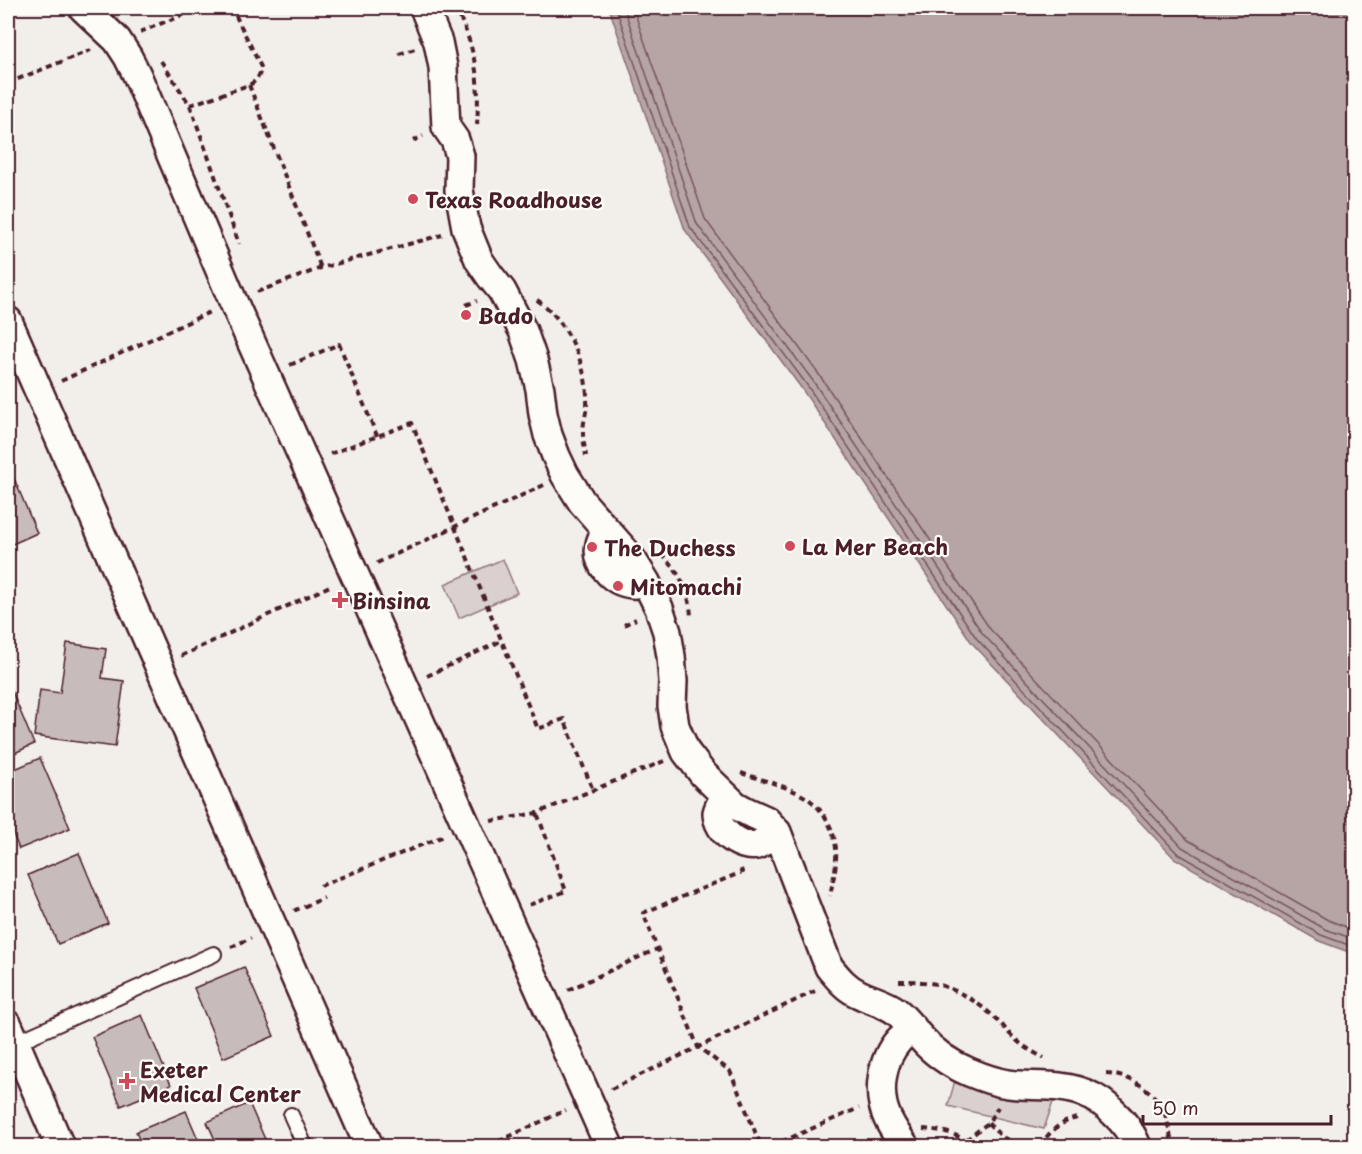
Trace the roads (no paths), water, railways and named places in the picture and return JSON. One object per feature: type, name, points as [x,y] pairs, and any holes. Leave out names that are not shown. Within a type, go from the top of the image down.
[{"type":"street","points":[[83,8],[117,40],[128,57],[232,301],[609,1146]]},
{"type":"street","points":[[424,8],[438,42],[443,67],[446,127],[455,140],[460,156],[459,190],[465,228],[479,260],[502,291],[523,331],[540,389],[548,435],[565,475],[582,502],[631,558],[659,608],[671,656],[672,706],[675,726],[686,752],[724,796],[746,812],[766,820],[777,832],[822,952],[829,967],[839,980],[854,992],[895,1011],[933,1052],[968,1072],[1007,1084],[1069,1088],[1089,1095],[1108,1106],[1123,1121],[1137,1146]]},
{"type":"street","points":[[8,321],[369,1146]]},
{"type":"street","points":[[724,796],[717,813],[721,827],[727,836],[743,844],[757,845],[777,832]]},
{"type":"street","points":[[901,1140],[887,1117],[882,1098],[882,1077],[888,1058],[898,1041],[913,1028]]},
{"type":"street","points":[[11,1034],[60,1146]]},
{"type":"lane","points":[[11,1034],[214,954]]},
{"type":"lane","points":[[291,1115],[305,1146]]},
{"type":"water","points":[[610,8],[1354,8],[1354,954],[1319,941],[1174,858],[972,643],[802,389],[685,230]]},
{"type":"place","name":"Texas Roadhouse","points":[[413,199]]},
{"type":"place","name":"Bado","points":[[466,315]]},
{"type":"place","name":"La Mer Beach","points":[[790,546]]},
{"type":"place","name":"The Duchess","points":[[592,547]]},
{"type":"place","name":"Mitomachi","points":[[618,586]]},
{"type":"place","name":"Binsina","points":[[340,600]]},
{"type":"place","name":"Exeter Medical Center","points":[[127,1081]]}]
